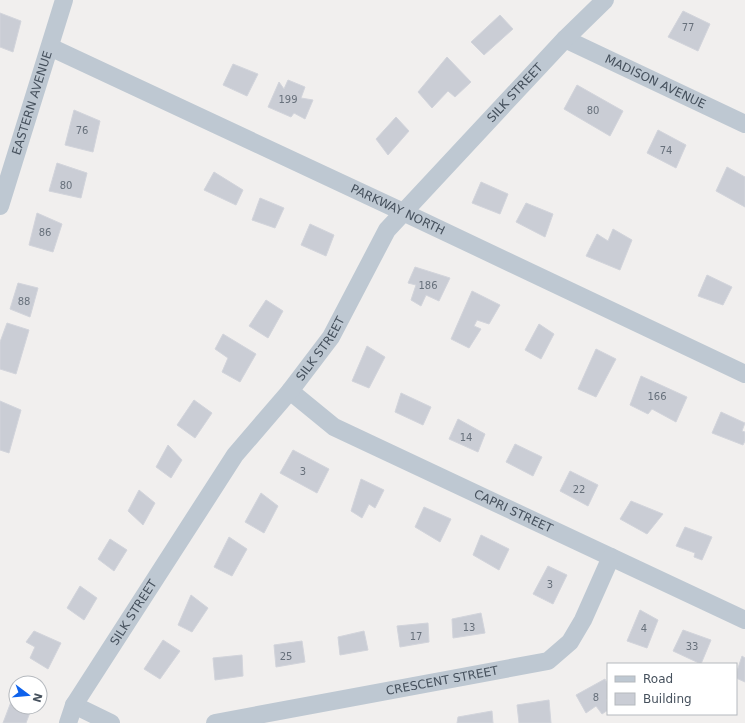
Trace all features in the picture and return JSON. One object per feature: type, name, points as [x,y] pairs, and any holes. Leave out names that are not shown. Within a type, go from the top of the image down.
[{"type":"street","name":"EASTERN AVENUE","points":[[0,206],[64,0]]},
{"type":"street","name":"SILK STREET","points":[[68,723],[74,705],[235,455],[290,391],[331,337],[387,230],[565,39],[605,0]]},
{"type":"street","name":"MADISON AVENUE","points":[[565,39],[745,124]]},
{"type":"street","name":"PARKWAY NORTH","points":[[50,47],[745,374]]},
{"type":"street","name":"CAPRI STREET","points":[[290,391],[334,427],[745,620]]},
{"type":"street","name":"CRESCENT STREET","points":[[215,723],[548,661],[570,642],[580,626],[611,557]]},
{"type":"street","points":[[74,705],[110,723]]},
{"type":"building","points":[[683,11],[710,24],[698,51],[668,37]]},
{"type":"building","points":[[0,13],[21,21],[13,52],[0,47]]},
{"type":"building","points":[[500,15],[513,29],[484,55],[471,42]]},
{"type":"building","points":[[447,57],[471,82],[455,97],[448,91],[432,108],[418,92]]},
{"type":"building","points":[[233,64],[258,74],[247,96],[223,85]]},
{"type":"building","points":[[288,80],[305,87],[301,98],[313,100],[305,119],[294,113],[291,117],[268,107],[279,82],[284,89]]},
{"type":"building","points":[[577,85],[623,111],[610,136],[564,109]]},
{"type":"building","points":[[74,110],[100,121],[93,152],[65,145]]},
{"type":"building","points":[[396,117],[409,131],[388,155],[376,139]]},
{"type":"building","points":[[658,130],[686,145],[676,168],[647,153]]},
{"type":"building","points":[[57,163],[87,173],[81,198],[49,191]]},
{"type":"building","points":[[727,167],[745,177],[745,207],[716,191]]},
{"type":"building","points":[[214,172],[243,190],[236,205],[204,190]]},
{"type":"building","points":[[481,182],[508,194],[500,214],[472,203]]},
{"type":"building","points":[[260,198],[284,208],[275,228],[252,220]]},
{"type":"building","points":[[526,203],[553,214],[545,237],[516,222]]},
{"type":"building","points":[[37,213],[62,224],[53,252],[29,245]]},
{"type":"building","points":[[310,224],[334,235],[326,256],[301,245]]},
{"type":"building","points":[[613,229],[632,240],[620,270],[586,256],[597,234],[608,241]]},
{"type":"building","points":[[415,267],[450,278],[439,301],[426,295],[421,306],[411,300],[416,285],[408,283]]},
{"type":"building","points":[[707,275],[732,287],[723,305],[698,296]]},
{"type":"building","points":[[18,283],[38,288],[30,317],[10,309]]},
{"type":"building","points":[[472,291],[500,305],[489,324],[477,320],[474,326],[481,329],[469,348],[451,339]]},
{"type":"building","points":[[266,300],[283,311],[268,338],[249,326]]},
{"type":"building","points":[[7,323],[29,330],[16,374],[0,369],[0,342]]},
{"type":"building","points":[[539,324],[554,334],[541,359],[525,350]]},
{"type":"building","points":[[223,334],[256,354],[240,382],[222,372],[228,358],[215,349]]},
{"type":"building","points":[[367,346],[385,357],[369,388],[352,381]]},
{"type":"building","points":[[596,349],[616,359],[596,397],[578,389]]},
{"type":"building","points":[[641,376],[687,397],[676,422],[652,409],[648,414],[630,405]]},
{"type":"building","points":[[401,393],[431,407],[423,425],[395,412]]},
{"type":"building","points":[[194,400],[212,413],[195,438],[177,425]]},
{"type":"building","points":[[0,401],[21,410],[9,453],[0,450]]},
{"type":"building","points":[[721,412],[745,423],[742,431],[745,432],[745,441],[743,445],[712,433]]},
{"type":"building","points":[[458,419],[485,434],[478,452],[449,439]]},
{"type":"building","points":[[515,444],[542,457],[533,476],[506,462]]},
{"type":"building","points":[[168,445],[182,460],[171,478],[156,467]]},
{"type":"building","points":[[293,450],[329,469],[317,493],[280,473]]},
{"type":"building","points":[[570,471],[598,485],[588,506],[560,491]]},
{"type":"building","points":[[361,479],[384,490],[375,508],[369,504],[362,518],[351,511]]},
{"type":"building","points":[[139,490],[155,503],[143,525],[128,511]]},
{"type":"building","points":[[261,493],[278,506],[264,533],[245,522]]},
{"type":"building","points":[[631,501],[663,514],[647,534],[620,519]]},
{"type":"building","points":[[424,507],[451,519],[440,542],[415,527]]},
{"type":"building","points":[[685,527],[712,537],[702,560],[694,557],[695,553],[676,546]]},
{"type":"building","points":[[481,535],[509,549],[499,570],[473,555]]},
{"type":"building","points":[[229,537],[247,549],[232,576],[214,567]]},
{"type":"building","points":[[110,539],[127,550],[114,571],[98,559]]},
{"type":"building","points":[[548,566],[567,575],[553,604],[533,594]]},
{"type":"building","points":[[80,586],[97,598],[84,620],[67,608]]},
{"type":"building","points":[[191,595],[208,608],[192,632],[178,625]]},
{"type":"building","points":[[640,610],[658,620],[647,648],[627,641]]},
{"type":"building","points":[[481,613],[485,633],[453,638],[452,619]]},
{"type":"building","points":[[428,623],[429,642],[400,647],[397,626]]},
{"type":"building","points":[[683,630],[711,640],[701,663],[673,651]]},
{"type":"building","points":[[34,631],[61,643],[48,669],[30,658],[35,647],[26,642]]},
{"type":"building","points":[[364,631],[368,650],[340,655],[338,637]]},
{"type":"building","points":[[163,640],[180,651],[160,679],[144,669]]},
{"type":"building","points":[[302,641],[305,662],[276,667],[274,645]]},
{"type":"building","points":[[242,655],[243,676],[215,680],[213,658]]},
{"type":"building","points":[[742,656],[745,658],[745,682],[737,678],[737,671]]},
{"type":"building","points":[[605,679],[607,683],[607,711],[602,714],[596,706],[586,713],[576,695]]},
{"type":"building","points":[[549,700],[551,723],[519,723],[517,705]]},
{"type":"building","points":[[8,710],[8,715],[29,715],[26,723],[3,723]]},
{"type":"building","points":[[492,711],[493,723],[457,723],[458,717]]}]
